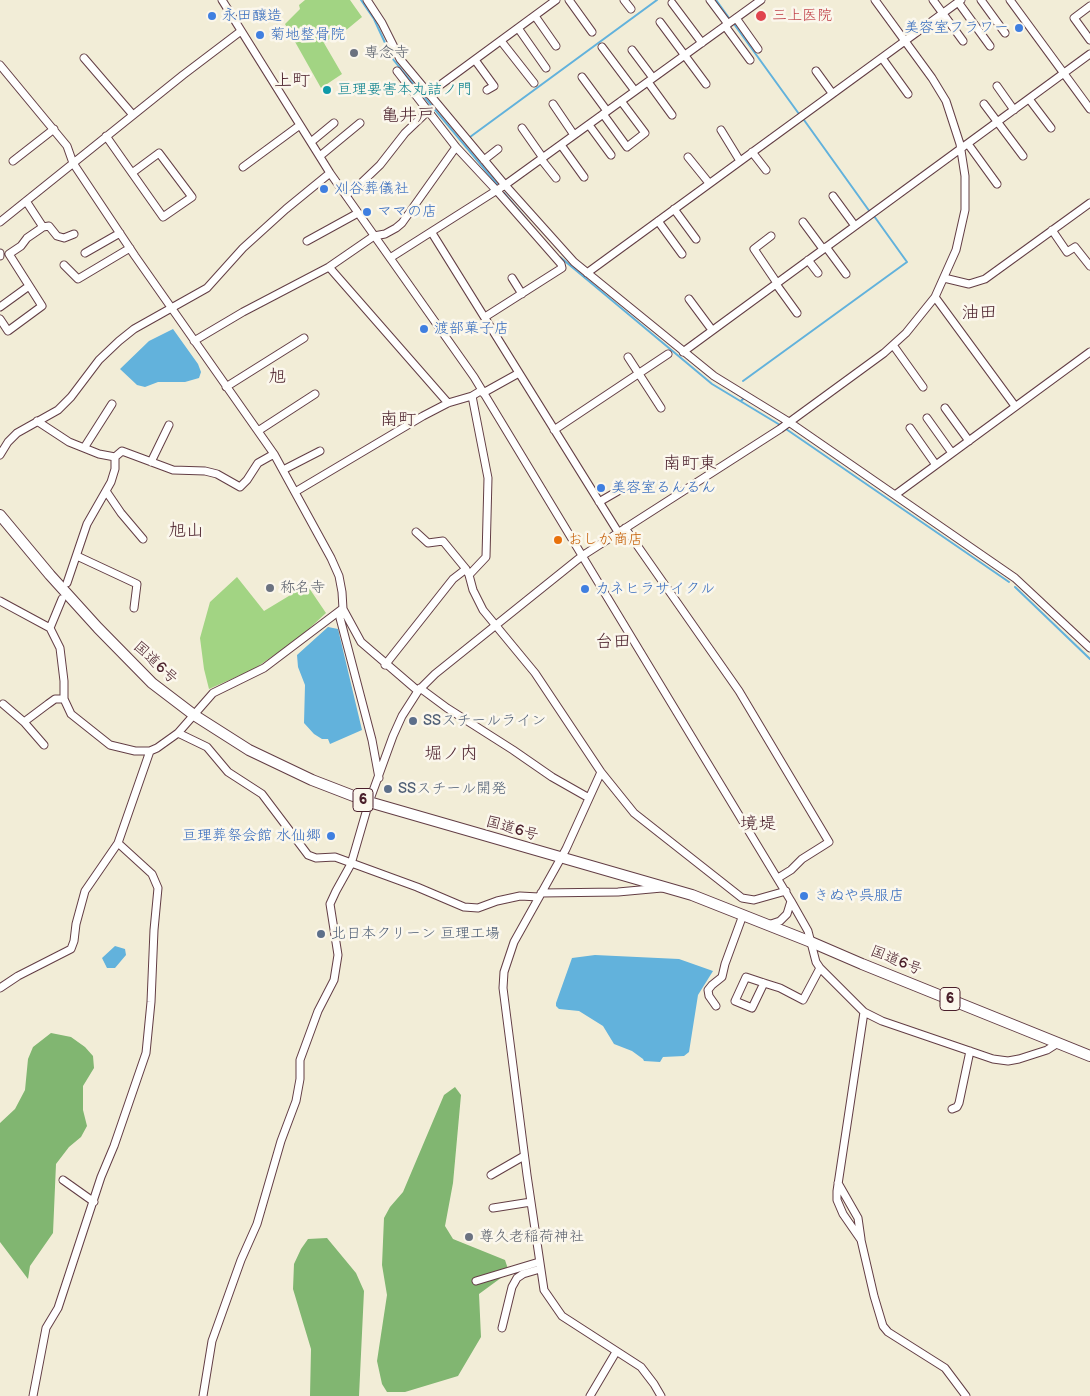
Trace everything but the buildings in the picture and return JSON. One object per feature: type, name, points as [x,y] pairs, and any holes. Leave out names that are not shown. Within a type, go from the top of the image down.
[{"type":"highway","name":"国道6号","points":[[0,515],[50,575],[152,683],[194,715],[248,750],[312,780],[370,802],[692,895],[1090,1056]]},
{"type":"street","points":[[222,0],[330,173],[483,392],[786,891],[808,931],[816,962],[820,968],[864,1012],[882,1021],[970,1051],[1008,1061],[1036,1054],[1058,1043]]},
{"type":"street","points":[[367,0],[382,23],[400,59],[428,94],[560,247],[587,273],[714,376],[789,422],[1015,578],[1090,647]]},
{"type":"street","points":[[428,94],[556,0]]},
{"type":"street","points":[[569,0],[592,32]]},
{"type":"street","points":[[624,0],[630,9]]},
{"type":"street","points":[[710,0],[750,60]]},
{"type":"street","points":[[390,258],[497,191],[761,0]]},
{"type":"street","points":[[203,1396],[212,1341],[241,1260],[257,1224],[281,1141],[296,1101],[300,1079],[300,1060],[318,1011],[334,980],[338,955],[330,904],[351,864],[370,802],[402,716],[419,690],[435,674],[496,627],[582,556],[780,429],[884,353],[906,334],[935,297],[956,250],[965,210],[965,176],[961,149],[946,101],[924,65],[875,0]]},
{"type":"street","points":[[932,0],[964,41]]},
{"type":"street","points":[[981,0],[1005,33]]},
{"type":"street","points":[[1010,0],[1090,109]]},
{"type":"street","points":[[587,273],[959,1],[990,46]]},
{"type":"street","points":[[672,3],[702,43]]},
{"type":"street","points":[[1090,6],[1074,18],[1090,40]]},
{"type":"street","points":[[535,16],[556,46]]},
{"type":"street","points":[[736,18],[758,49]]},
{"type":"street","points":[[660,22],[706,84]]},
{"type":"street","points":[[518,28],[546,68]]},
{"type":"street","points":[[0,222],[106,136],[241,31]]},
{"type":"street","points":[[501,41],[534,83]]},
{"type":"street","points":[[602,47],[635,91]]},
{"type":"street","points":[[632,50],[672,115]]},
{"type":"street","points":[[683,352],[1090,54]]},
{"type":"street","points":[[84,58],[133,115]]},
{"type":"street","points":[[882,58],[908,94]]},
{"type":"street","points":[[475,60],[494,86],[487,90]]},
{"type":"street","points":[[0,65],[67,146],[73,163],[130,248],[274,454],[331,558],[342,592],[340,618],[372,740],[379,779]]},
{"type":"street","points":[[397,71],[456,147],[561,264],[562,268],[485,317]]},
{"type":"street","points":[[816,71],[832,93]]},
{"type":"street","points":[[582,76],[627,147],[645,133],[622,101]]},
{"type":"street","points":[[997,86],[1014,110]]},
{"type":"street","points":[[1029,99],[1051,128]]},
{"type":"street","points":[[553,104],[574,135]]},
{"type":"street","points":[[984,104],[1023,156]]},
{"type":"street","points":[[346,195],[357,188],[380,165],[405,133],[428,111]]},
{"type":"street","points":[[311,142],[334,123]]},
{"type":"street","points":[[320,156],[360,124]]},
{"type":"street","points":[[243,167],[300,125]]},
{"type":"street","points":[[589,125],[611,155]]},
{"type":"street","points":[[522,128],[556,178]]},
{"type":"street","points":[[14,161],[54,129]]},
{"type":"street","points":[[721,130],[740,160]]},
{"type":"street","points":[[106,136],[132,173],[163,217],[192,196],[159,154],[132,173]]},
{"type":"street","points":[[968,144],[997,184]]},
{"type":"street","points":[[560,145],[584,177]]},
{"type":"street","points":[[194,342],[243,312],[329,267],[374,236],[385,234],[402,223],[456,147]]},
{"type":"street","points":[[484,160],[498,149]]},
{"type":"street","points":[[752,152],[766,170]]},
{"type":"street","points":[[688,157],[709,183]]},
{"type":"street","points":[[0,456],[8,442],[17,433],[58,410],[71,397],[99,360],[119,341],[134,330],[206,288],[243,248],[330,173]]},
{"type":"street","points":[[833,196],[855,226]]},
{"type":"street","points":[[26,201],[43,227]]},
{"type":"street","points":[[944,278],[969,284],[985,279],[1090,202]]},
{"type":"street","points":[[674,209],[696,239]]},
{"type":"street","points":[[307,241],[358,213]]},
{"type":"street","points":[[658,221],[682,254]]},
{"type":"street","points":[[803,222],[846,274]]},
{"type":"street","points":[[0,319],[8,331],[42,306],[9,254],[43,227],[49,226],[57,236],[64,238],[74,234]]},
{"type":"street","points":[[1052,230],[1067,252],[1075,247],[1090,266]]},
{"type":"street","points":[[432,232],[600,502],[739,691],[829,842],[802,859],[791,870],[778,878]]},
{"type":"street","points":[[85,253],[120,233]]},
{"type":"street","points":[[771,236],[754,248],[797,313]]},
{"type":"street","points":[[64,265],[78,279],[130,248]]},
{"type":"street","points":[[1083,258],[1090,253]]},
{"type":"street","points":[[808,260],[818,273]]},
{"type":"street","points":[[329,267],[448,403]]},
{"type":"street","points":[[512,278],[522,294]]},
{"type":"street","points":[[0,307],[29,286]]},
{"type":"street","points":[[935,297],[1015,406]]},
{"type":"street","points":[[690,298],[712,330]]},
{"type":"street","points":[[226,387],[304,338]]},
{"type":"street","points":[[893,345],[923,387]]},
{"type":"street","points":[[895,495],[1090,352]]},
{"type":"street","points":[[554,430],[668,354]]},
{"type":"street","points":[[628,357],[661,408]]},
{"type":"street","points":[[295,492],[448,403],[483,392],[519,373]]},
{"type":"street","points":[[258,431],[315,394]]},
{"type":"street","points":[[385,665],[453,579],[467,572],[486,558],[488,478],[472,396]]},
{"type":"street","points":[[84,448],[112,404]]},
{"type":"street","points":[[945,408],[969,440]]},
{"type":"street","points":[[927,418],[952,453]]},
{"type":"street","points":[[37,421],[69,442],[99,454],[115,457]]},
{"type":"street","points":[[151,462],[170,425]]},
{"type":"street","points":[[910,428],[936,465]]},
{"type":"street","points":[[67,583],[87,524],[106,492],[115,468],[115,457],[122,451],[173,470],[205,471],[217,474],[240,486],[247,480],[258,463],[274,454]]},
{"type":"street","points":[[283,470],[320,451]]},
{"type":"street","points":[[600,502],[618,491]]},
{"type":"street","points":[[106,492],[120,514],[143,539]]},
{"type":"street","points":[[416,532],[428,544],[443,541],[467,572],[483,610],[535,673],[601,772],[634,813],[742,898],[754,900],[786,891]]},
{"type":"street","points":[[77,556],[138,584],[134,608]]},
{"type":"street","points":[[50,628],[62,599]]},
{"type":"street","points":[[0,600],[50,628],[60,648],[64,699],[71,714],[110,745],[129,750],[150,751],[178,733],[213,693],[264,668],[342,609]]},
{"type":"street","points":[[342,609],[361,642],[385,665],[419,690],[514,750],[552,777],[589,798]]},
{"type":"street","points":[[24,722],[48,704],[55,700],[64,699]]},
{"type":"street","points":[[3,704],[24,722],[44,745]]},
{"type":"street","points":[[178,733],[206,747],[228,772],[262,794],[308,855],[316,858],[335,857],[417,887],[464,907],[478,908],[497,901],[520,896],[665,888]]},
{"type":"street","points":[[0,988],[18,976],[71,949],[84,891],[118,844],[150,751]]},
{"type":"street","points":[[601,772],[561,858],[514,942],[504,972],[503,988],[524,1156],[544,1290],[562,1316],[641,1368],[661,1396]]},
{"type":"street","points":[[33,1396],[46,1328],[58,1308],[101,1177],[114,1146],[146,1053],[152,1002],[154,930],[158,888],[152,874],[118,844]]},
{"type":"street","points":[[767,925],[780,921],[787,914],[791,901]]},
{"type":"street","points":[[716,1006],[709,996],[708,990],[722,978],[725,964],[743,915]]},
{"type":"street","points":[[764,983],[752,1008],[736,1001],[746,977],[780,988],[803,1000],[820,968]]},
{"type":"street","points":[[861,1240],[843,1214],[837,1200],[864,1012]]},
{"type":"street","points":[[952,1109],[959,1104],[970,1051]]},
{"type":"street","points":[[491,1175],[524,1156]]},
{"type":"street","points":[[63,1180],[94,1202]]},
{"type":"street","points":[[838,1183],[860,1223],[861,1240],[883,1326],[901,1341],[945,1368],[966,1396]]},
{"type":"street","points":[[493,1208],[531,1202]]},
{"type":"street","points":[[476,1280],[539,1266]]},
{"type":"street","points":[[502,1328],[512,1287],[517,1278],[539,1266]]},
{"type":"street","points":[[590,1396],[616,1352]]},
{"type":"green space","points":[[305,0],[350,0],[362,17],[339,36],[337,34],[324,43],[342,74],[321,88],[285,24],[300,9],[299,5]]},
{"type":"green space","points":[[237,577],[264,611],[307,585],[326,613],[299,638],[254,669],[209,689],[200,638],[210,602]]},
{"type":"green space","points":[[51,1033],[71,1037],[85,1047],[93,1056],[94,1068],[83,1086],[83,1110],[87,1126],[81,1137],[69,1147],[56,1164],[53,1233],[30,1266],[28,1279],[0,1242],[0,1123],[15,1109],[25,1090],[28,1059],[33,1047]]},
{"type":"green space","points":[[455,1087],[461,1095],[453,1183],[445,1226],[453,1239],[505,1260],[509,1272],[479,1294],[481,1337],[458,1376],[405,1392],[387,1392],[382,1384],[377,1361],[387,1295],[382,1265],[384,1218],[390,1207],[403,1192],[444,1095]]},
{"type":"green space","points":[[327,1238],[356,1273],[364,1291],[359,1396],[310,1396],[311,1349],[293,1289],[294,1264],[308,1239]]},
{"type":"water","points":[[173,329],[198,364],[201,372],[199,378],[185,382],[158,382],[145,387],[137,385],[120,369],[149,341]]},
{"type":"water","points":[[328,627],[338,629],[362,730],[330,744],[328,739],[322,739],[314,734],[304,723],[305,685],[298,667],[297,655]]},
{"type":"water","points":[[115,946],[125,949],[126,955],[115,968],[107,968],[102,958]]},
{"type":"water","points":[[595,955],[679,959],[713,971],[698,995],[689,1052],[684,1056],[663,1057],[660,1062],[644,1061],[632,1051],[614,1044],[603,1026],[579,1011],[559,1009],[556,1006],[572,958]]},
{"type":"waterway","points":[[361,0],[374,19],[392,58],[497,184]]},
{"type":"waterway","points":[[470,137],[657,0]]},
{"type":"waterway","points":[[716,0],[729,18]]},
{"type":"waterway","points":[[734,24],[799,114]]},
{"type":"waterway","points":[[804,120],[870,212]]},
{"type":"waterway","points":[[504,193],[527,220]]},
{"type":"waterway","points":[[743,381],[907,262],[874,216]]},
{"type":"waterway","points":[[560,257],[712,384],[780,425]]},
{"type":"waterway","points":[[732,391],[744,398],[741,401]]},
{"type":"waterway","points":[[786,429],[1009,582]]},
{"type":"waterway","points":[[1015,587],[1090,659]]},
{"type":"place","name":"永田醸造","points":[[212,16]]},
{"type":"place","name":"三上医院","points":[[761,16]]},
{"type":"place","name":"美容室フラワー","points":[[1019,28]]},
{"type":"place","name":"菊地整骨院","points":[[260,35]]},
{"type":"place","name":"専念寺","points":[[354,53]]},
{"type":"place","name":"亘理要害本丸詰ノ門","points":[[327,90]]},
{"type":"place","name":"刈谷葬儀社","points":[[324,189]]},
{"type":"place","name":"ママの店","points":[[367,212]]},
{"type":"place","name":"渡部菓子店","points":[[424,329]]},
{"type":"place","name":"美容室るんるん","points":[[601,488]]},
{"type":"place","name":"おしか商店","points":[[558,540]]},
{"type":"place","name":"称名寺","points":[[270,588]]},
{"type":"place","name":"カネヒラサイクル","points":[[585,589]]},
{"type":"place","name":"SSスチールライン","points":[[413,721]]},
{"type":"place","name":"SSスチール開発","points":[[388,789]]},
{"type":"place","name":"亘理葬祭会館 水仙郷","points":[[331,836]]},
{"type":"place","name":"きぬや呉服店","points":[[804,896]]},
{"type":"place","name":"北日本クリーン 亘理工場","points":[[321,934]]},
{"type":"place","name":"尊久老稲荷神社","points":[[469,1237]]},
{"type":"district","name":"上町","points":[[292,81]]},
{"type":"district","name":"亀井戸","points":[[408,116]]},
{"type":"district","name":"油田","points":[[979,313]]},
{"type":"district","name":"旭","points":[[277,377]]},
{"type":"district","name":"南町","points":[[398,420]]},
{"type":"district","name":"南町東","points":[[690,464]]},
{"type":"district","name":"旭山","points":[[186,531]]},
{"type":"district","name":"台田","points":[[613,642]]},
{"type":"district","name":"堀ノ内","points":[[451,754]]},
{"type":"district","name":"境堤","points":[[758,824]]}]
